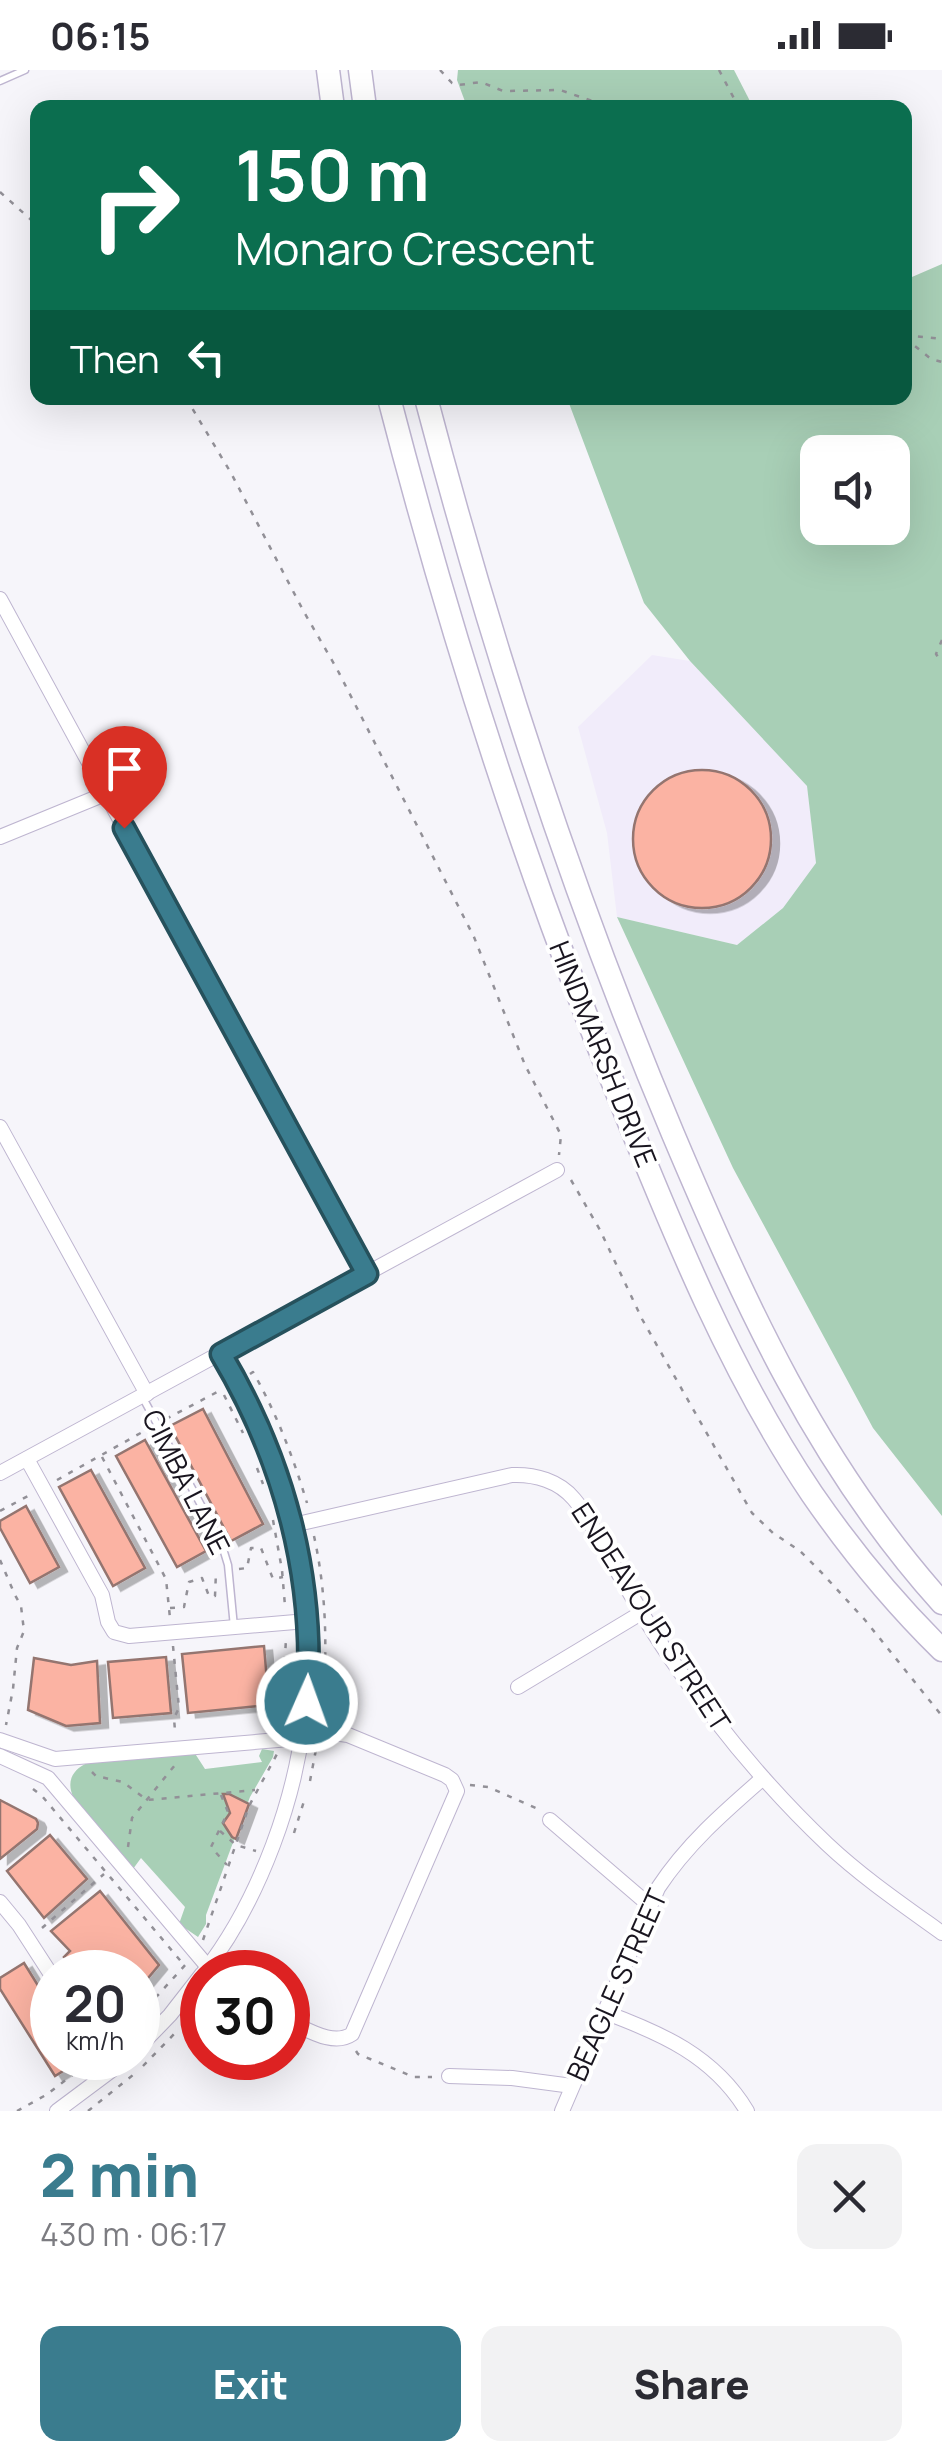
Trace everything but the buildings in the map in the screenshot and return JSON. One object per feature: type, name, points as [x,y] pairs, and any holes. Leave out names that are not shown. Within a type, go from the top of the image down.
[{"type":"main road","points":[[328,70],[331,100]]},
{"type":"main road","points":[[360,70],[363,100]]},
{"type":"main road","name":"HINDMARSH DRIVE","points":[[391,405],[446,605],[512,813],[586,1014],[665,1207],[735,1360],[794,1466],[854,1550],[942,1650]]},
{"type":"main road","name":"HINDMARSH DRIVE","points":[[428,405],[484,612],[539,783],[611,981],[701,1201],[766,1341],[810,1423],[873,1517],[942,1603]]},
{"type":"street","points":[[0,599],[367,1274]]},
{"type":"street","points":[[0,837],[105,794]]},
{"type":"street","points":[[0,1127],[144,1395]]},
{"type":"street","points":[[0,1473],[557,1170]]},
{"type":"street","points":[[219,1950],[242,1914],[269,1855],[288,1799],[303,1733],[309,1675],[302,1572],[293,1525],[271,1454],[221,1354]]},
{"type":"street","points":[[28,1459],[102,1596],[114,1632],[129,1636],[307,1621]]},
{"type":"street","name":"ENDEAVOUR STREET","points":[[293,1525],[519,1474],[540,1477],[564,1489],[712,1717],[763,1778],[827,1844],[942,1934]]},
{"type":"street","points":[[518,1688],[641,1613]]},
{"type":"street","points":[[0,1740],[47,1758],[91,1756],[174,1742],[279,1740],[303,1733],[348,1735],[452,1780],[456,1796],[352,2034],[335,2040],[310,2030]]},
{"type":"street","points":[[0,1756],[48,1778],[194,1950]]},
{"type":"street","name":"BEAGLE STREET","points":[[562,2111],[649,1905],[673,1865],[684,1850],[763,1778]]},
{"type":"street","points":[[550,1820],[649,1905]]},
{"type":"street","points":[[0,1902],[35,1950]]},
{"type":"street","points":[[160,2025],[180,2003]]},
{"type":"street","points":[[604,2012],[687,2049],[716,2071],[746,2111]]},
{"type":"street","points":[[449,2076],[512,2078],[572,2086]]},
{"type":"street","points":[[57,2111],[92,2080]]},
{"type":"lane","points":[[0,81],[24,70]]},
{"type":"lane","name":"CIMBA LANE","points":[[144,1395],[227,1557],[234,1627]]},
{"type":"path","points":[[440,70],[452,84],[481,82],[503,91],[560,90],[589,100]]},
{"type":"path","points":[[719,70],[735,100]]},
{"type":"path","points":[[0,192],[30,219]]},
{"type":"path","points":[[912,336],[942,338]]},
{"type":"path","points":[[912,342],[932,359],[942,362]]},
{"type":"path","points":[[190,405],[337,670],[474,937],[525,1064],[561,1135],[557,1170],[572,1180],[642,1319],[752,1513],[773,1533],[800,1550],[821,1572],[942,1716]]},
{"type":"path","points":[[942,640],[936,654],[942,663]]},
{"type":"path","points":[[237,1380],[253,1372]]},
{"type":"path","points":[[0,1511],[221,1389],[243,1434]]},
{"type":"path","points":[[101,1455],[166,1580],[179,1708],[174,1718],[176,1764],[132,1818],[128,1854],[119,1861]]},
{"type":"path","points":[[256,1464],[266,1492]]},
{"type":"path","points":[[196,1950],[206,1936],[250,1806],[276,1758],[286,1623],[282,1570],[270,1507]]},
{"type":"path","points":[[0,1560],[22,1606],[24,1631],[17,1648],[13,1689],[0,1740]]},
{"type":"path","points":[[91,1756],[94,1775],[124,1782],[148,1800],[258,1790]]},
{"type":"path","points":[[26,1784],[42,1796],[180,1960]]},
{"type":"path","points":[[221,1794],[228,1812],[210,1847],[228,1866]]},
{"type":"path","points":[[219,1830],[236,1844],[269,1855]]},
{"type":"path","points":[[42,1928],[106,1872]]},
{"type":"path","points":[[160,1993],[180,1971]]},
{"type":"path","points":[[17,2111],[67,2080]]},
{"type":"shaded area","points":[[652,655],[690,661],[807,786],[816,863],[783,908],[737,945],[617,917],[607,833],[578,727]]},
{"type":"green space","points":[[458,70],[734,70],[749,100],[464,100],[457,80]]},
{"type":"green space","points":[[942,264],[942,1516],[873,1428],[733,1168],[617,917],[737,945],[783,908],[816,863],[807,786],[690,661],[644,603],[570,405],[912,405],[912,277]]},
{"type":"green space","points":[[262,1749],[274,1751],[273,1757],[250,1797],[198,1937],[179,1924],[185,1907],[141,1858],[133,1869],[86,1816],[73,1797],[71,1778],[89,1762],[194,1752],[205,1769],[262,1762]]},
{"type":"route","points":[[124,828],[367,1274],[221,1354],[257,1419],[293,1525],[307,1621],[307,1702]]}]
